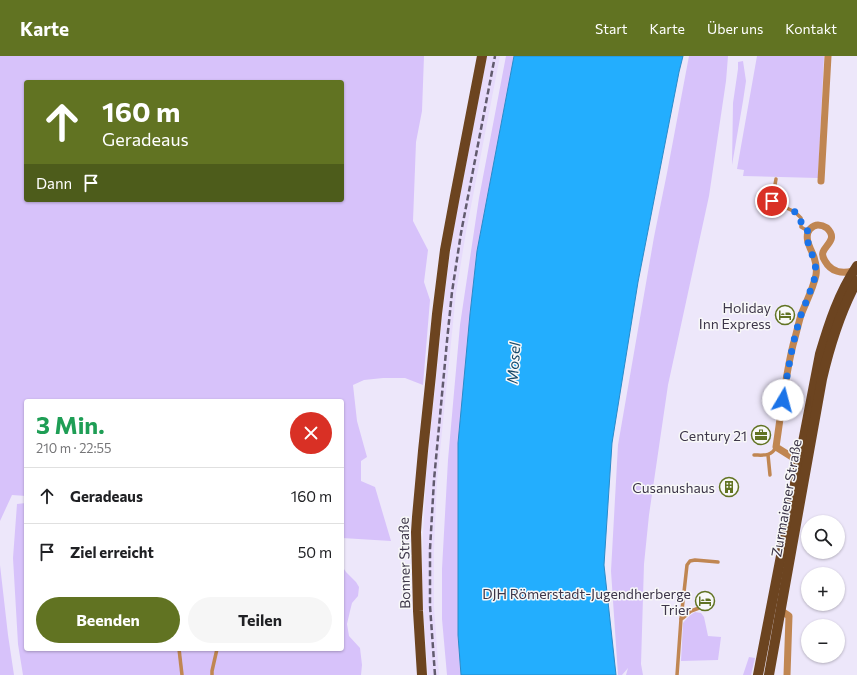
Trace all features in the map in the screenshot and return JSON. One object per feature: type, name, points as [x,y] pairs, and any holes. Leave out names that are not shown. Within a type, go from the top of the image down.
[{"type":"main road","name":"Bonner Straße","points":[[422,675],[418,611],[416,532],[423,450],[445,250],[482,56]]},
{"type":"main road","name":"Zurmaiener Straße","points":[[776,609],[798,467],[816,370],[830,321],[843,291],[856,273]]},
{"type":"main road","name":"Zurmaiener Straße","points":[[776,609],[808,457],[822,379],[834,335],[856,273]]},
{"type":"main road","points":[[758,675],[776,609]]},
{"type":"main road","points":[[769,675],[776,609]]},
{"type":"street","points":[[821,181],[828,56]]},
{"type":"street","points":[[798,467],[792,457],[776,447],[786,378],[793,346],[801,316],[816,272],[814,257],[808,240],[808,231],[817,225],[821,225],[828,229],[831,237],[830,243],[822,254],[825,262],[832,269],[837,271],[843,273],[856,273]]},
{"type":"street","points":[[776,609],[788,616],[787,675]]},
{"type":"lane","points":[[776,179],[772,201],[795,212],[801,218],[801,227],[808,231]]},
{"type":"lane","points":[[754,455],[768,455],[774,451],[776,447]]},
{"type":"lane","points":[[768,455],[770,475]]},
{"type":"lane","points":[[677,675],[687,565],[690,561],[695,560],[718,562]]},
{"type":"lane","points":[[681,619],[699,608]]},
{"type":"lane","points":[[179,651],[182,675]]},
{"type":"lane","points":[[212,675],[217,651]]},
{"type":"shaded area","points":[[0,56],[424,56],[422,111],[416,142],[413,221],[428,250],[424,282],[430,300],[423,385],[405,378],[383,378],[364,380],[353,385],[357,421],[367,457],[361,461],[361,481],[375,487],[391,541],[344,538],[344,399],[24,399],[24,496],[12,495],[0,521]]},
{"type":"shaded area","points":[[487,56],[500,56],[466,232],[456,293],[437,481],[434,550],[434,607],[439,675],[428,675],[422,574],[426,476],[445,291],[454,227]]},
{"type":"shaded area","points":[[506,56],[514,56],[477,251],[458,443],[458,634],[461,675],[447,675],[442,619],[442,569],[448,460],[460,325],[479,198]]},
{"type":"shaded area","points":[[689,56],[728,56],[726,81],[709,196],[668,385],[649,515],[644,564],[641,664],[643,675],[626,675],[628,668],[622,675],[618,675],[611,571],[618,445],[654,237]]},
{"type":"shaded area","points":[[757,56],[824,56],[818,178],[743,176],[744,170],[737,169]]},
{"type":"shaded area","points":[[743,61],[746,81],[732,165],[733,103],[738,62]]},
{"type":"shaded area","points":[[24,503],[24,651],[344,651],[344,569],[359,587],[358,596],[352,603],[347,624],[349,636],[360,648],[362,665],[361,675],[23,675],[18,644],[13,558],[17,504]]},
{"type":"shaded area","points":[[0,565],[8,635],[14,675],[0,675]]},
{"type":"shaded area","points":[[695,612],[701,613],[704,617],[708,636],[721,637],[718,660],[681,661],[683,623]]},
{"type":"shaded area","points":[[749,657],[755,658],[751,675],[743,675]]},
{"type":"water","name":"Mosel","points":[[514,56],[683,56],[638,282],[612,443],[604,565],[616,675],[461,675],[458,635],[458,443],[477,251]]},
{"type":"railway","points":[[435,675],[430,606],[430,549],[434,480],[447,341],[452,292],[461,233],[495,56]]},
{"type":"place","name":"Holiday Inn Express","points":[[785,315]]},
{"type":"place","name":"Century 21","points":[[761,435]]},
{"type":"place","name":"Cusanushaus","points":[[729,487]]},
{"type":"place","name":"DJH Römerstadt-Jugendherberge Trier","points":[[705,601]]},
{"type":"route","points":[[772,201],[795,212],[801,218],[801,227],[808,231],[809,245],[816,265],[815,277],[801,316],[793,346],[783,400]]}]
